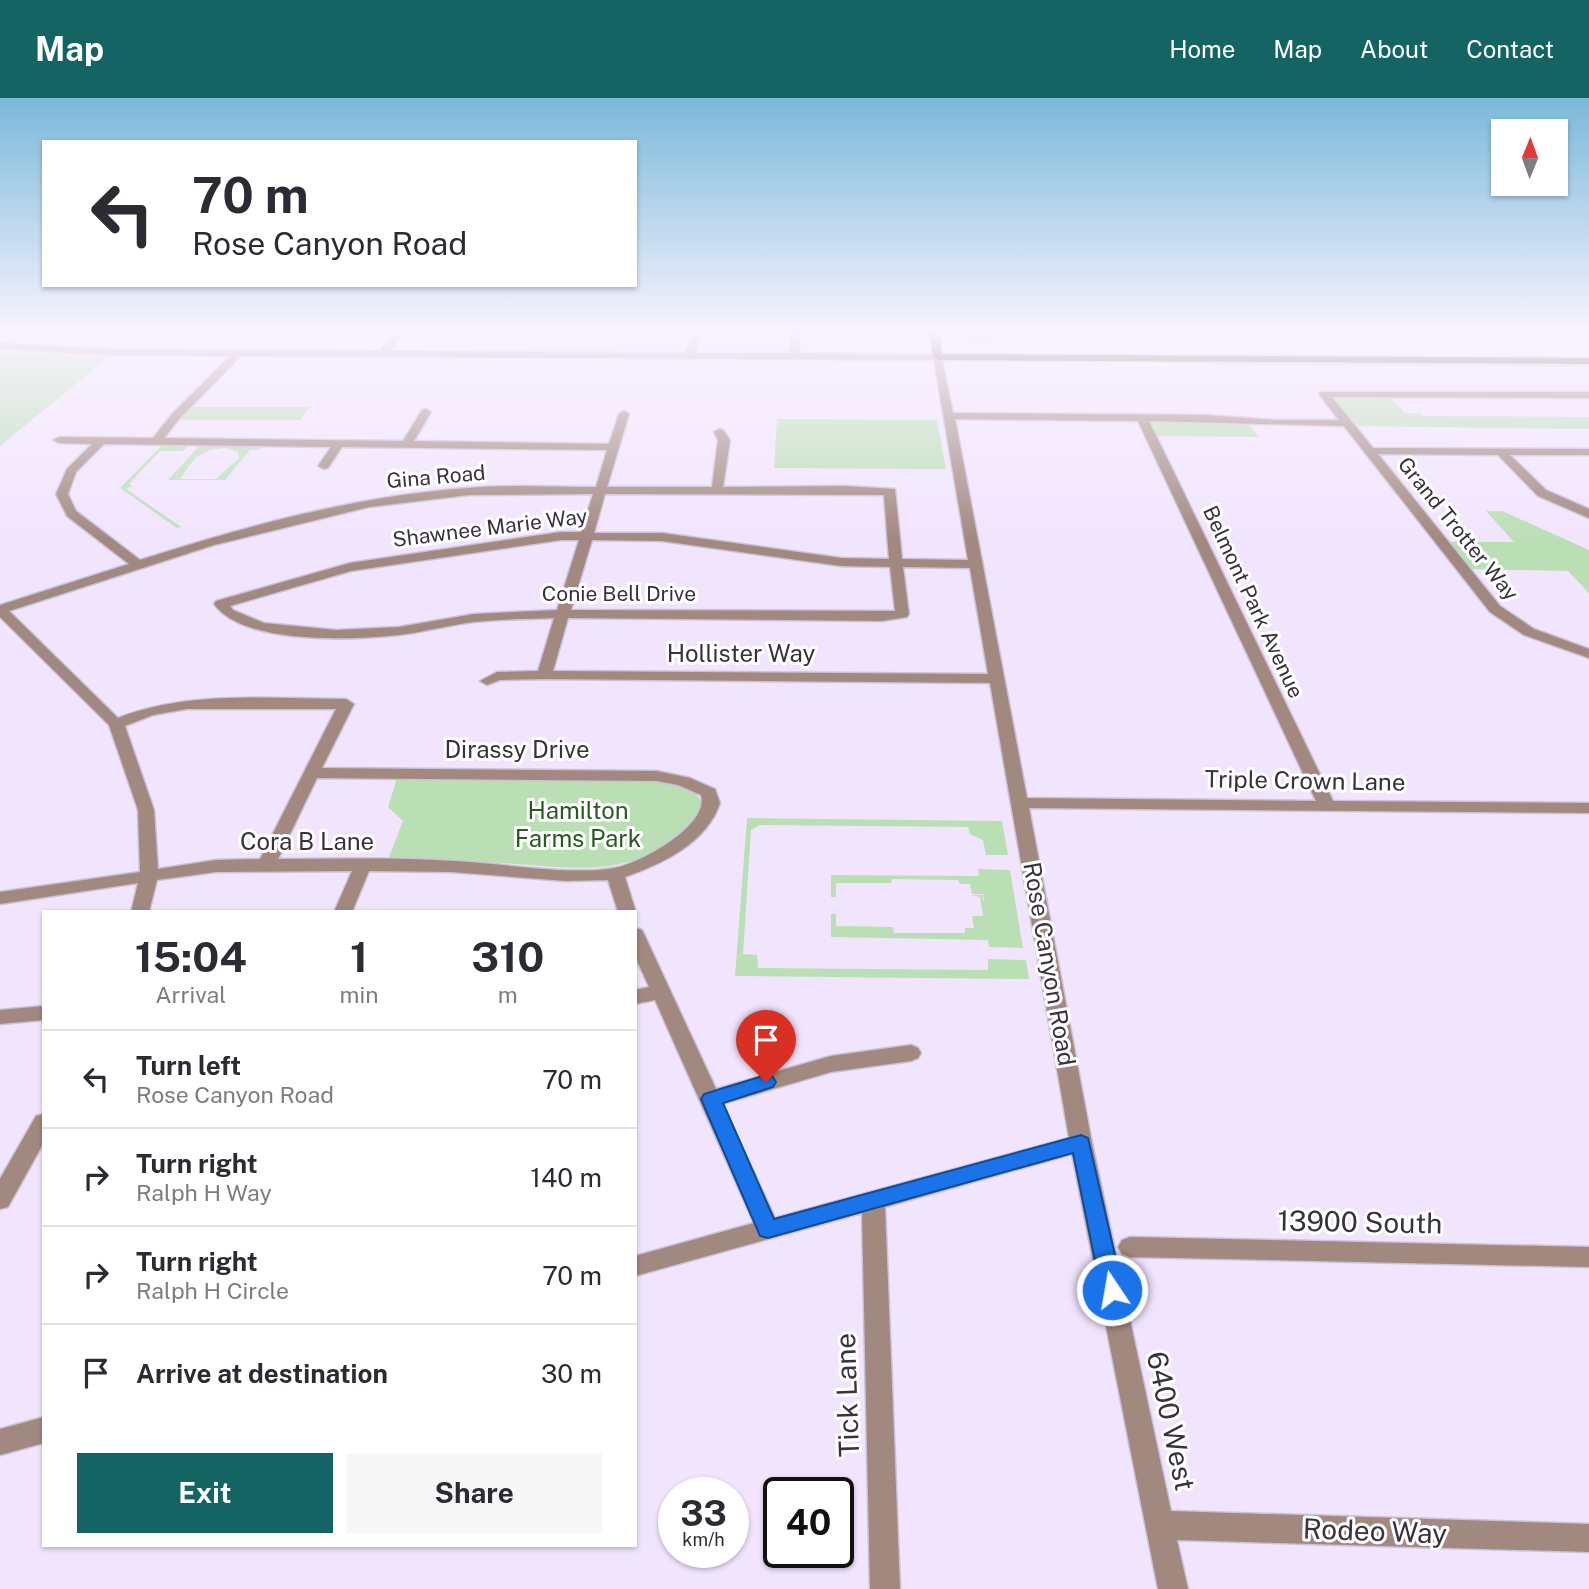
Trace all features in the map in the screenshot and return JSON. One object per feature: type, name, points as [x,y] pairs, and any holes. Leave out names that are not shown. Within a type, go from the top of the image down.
[{"type":"street","points":[[157,440],[191,401]]},
{"type":"street","name":"Rose Canyon Road","points":[[946,401],[1081,1143]]},
{"type":"street","name":"Grand Trotter Way","points":[[1329,401],[1495,609],[1529,632],[1589,654]]},
{"type":"street","points":[[407,443],[426,412]]},
{"type":"street","points":[[544,675],[624,414]]},
{"type":"street","points":[[949,416],[1142,417],[1347,423]]},
{"type":"street","name":"Belmont Park Avenue","points":[[1142,417],[1326,806]]},
{"type":"street","points":[[717,490],[724,440],[719,432]]},
{"type":"street","points":[[509,447],[515,433]]},
{"type":"street","points":[[59,440],[613,447]]},
{"type":"street","points":[[102,440],[71,471],[62,494],[71,513],[137,564]]},
{"type":"street","points":[[324,466],[340,442]]},
{"type":"street","points":[[1368,450],[1589,452]]},
{"type":"street","points":[[1500,451],[1542,493],[1589,514]]},
{"type":"street","name":"Gina Road","points":[[0,610],[137,564],[255,530],[369,503],[468,491],[845,489],[891,492]]},
{"type":"street","name":"Conie Bell Drive","points":[[221,604],[228,613],[261,627],[336,634],[400,631],[492,616],[902,614],[894,563],[891,492]]},
{"type":"street","name":"Shawnee Marie Way","points":[[221,604],[350,567],[561,536],[662,537],[841,562],[977,564]]},
{"type":"street","points":[[768,552],[776,539]]},
{"type":"street","points":[[703,557],[712,544]]},
{"type":"street","points":[[0,610],[61,667],[116,724],[146,810],[149,876],[140,910]]},
{"type":"street","name":"Hollister Way","points":[[486,681],[497,676],[544,675],[996,679]]},
{"type":"street","points":[[116,724],[149,711],[187,704],[346,704],[266,864]]},
{"type":"street","name":"Dirassy Drive","points":[[311,773],[657,776],[683,779],[699,786],[709,793],[712,803]]},
{"type":"street","name":"Cora B Lane","points":[[0,898],[216,866],[266,864],[451,866],[566,876],[615,874],[636,868],[668,852],[708,814],[712,803]]},
{"type":"street","name":"Triple Crown Lane","points":[[1021,803],[1589,808]]},
{"type":"street","points":[[344,910],[362,866]]},
{"type":"street","points":[[615,874],[626,910]]},
{"type":"street","points":[[637,938],[768,1229]]},
{"type":"street","points":[[637,997],[662,991]]},
{"type":"street","points":[[0,1017],[42,1013]]},
{"type":"street","points":[[711,1099],[831,1064],[911,1053]]},
{"type":"street","points":[[0,1200],[42,1126]]},
{"type":"street","points":[[637,1265],[1081,1143]]},
{"type":"street","name":"6400 West","points":[[1081,1143],[1173,1589]]},
{"type":"street","name":"Tick Lane","points":[[873,1199],[884,1589]]},
{"type":"street","name":"13900 South","points":[[1130,1247],[1589,1256]]},
{"type":"street","points":[[0,1442],[42,1431]]},
{"type":"street","name":"Rodeo Way","points":[[1160,1525],[1589,1538]]},
{"type":"green space","points":[[0,401],[55,401],[0,446]]},
{"type":"green space","points":[[1333,401],[1393,401],[1408,416],[1406,413],[1420,413],[1423,416],[1589,417],[1589,429],[1354,426]]},
{"type":"green space","points":[[191,407],[310,407],[300,420],[179,420]]},
{"type":"green space","points":[[777,419],[937,420],[946,469],[774,468]]},
{"type":"green space","points":[[1149,422],[1248,423],[1258,437],[1156,436]]},
{"type":"green space","points":[[162,445],[188,445],[183,451],[160,451],[129,484],[132,486],[126,489],[181,527],[177,528],[120,488]]},
{"type":"green space","points":[[200,445],[263,445],[259,450],[250,450],[225,480],[168,480]],"holes":[[[225,448],[238,452],[239,458],[216,479],[180,479],[201,454]]]},
{"type":"green space","points":[[1486,511],[1502,511],[1589,550],[1589,593],[1568,571],[1468,569],[1447,542],[1514,542]]},
{"type":"green space","name":"Hamilton Farms Park","points":[[397,778],[669,781],[693,792],[702,808],[692,823],[668,844],[648,855],[608,866],[566,868],[388,860],[403,821],[388,807]]},
{"type":"green space","points":[[747,818],[1002,821],[1008,855],[986,855],[983,840],[970,834],[968,827],[760,825],[751,830],[743,954],[757,955],[758,968],[988,970],[988,959],[1026,960],[1029,979],[735,976]]},
{"type":"green space","points":[[978,869],[1010,870],[1023,948],[989,947],[988,940],[831,937],[831,914],[836,914],[836,926],[893,927],[894,933],[965,933],[965,928],[974,928],[972,916],[983,916],[980,897],[971,895],[982,895],[985,907],[983,894],[972,894],[970,884],[960,884],[958,880],[892,879],[891,883],[836,883],[836,897],[831,897],[831,875],[979,876]]},
{"type":"route","points":[[766,1082],[711,1099],[768,1229],[1081,1143],[1112,1290]]}]
